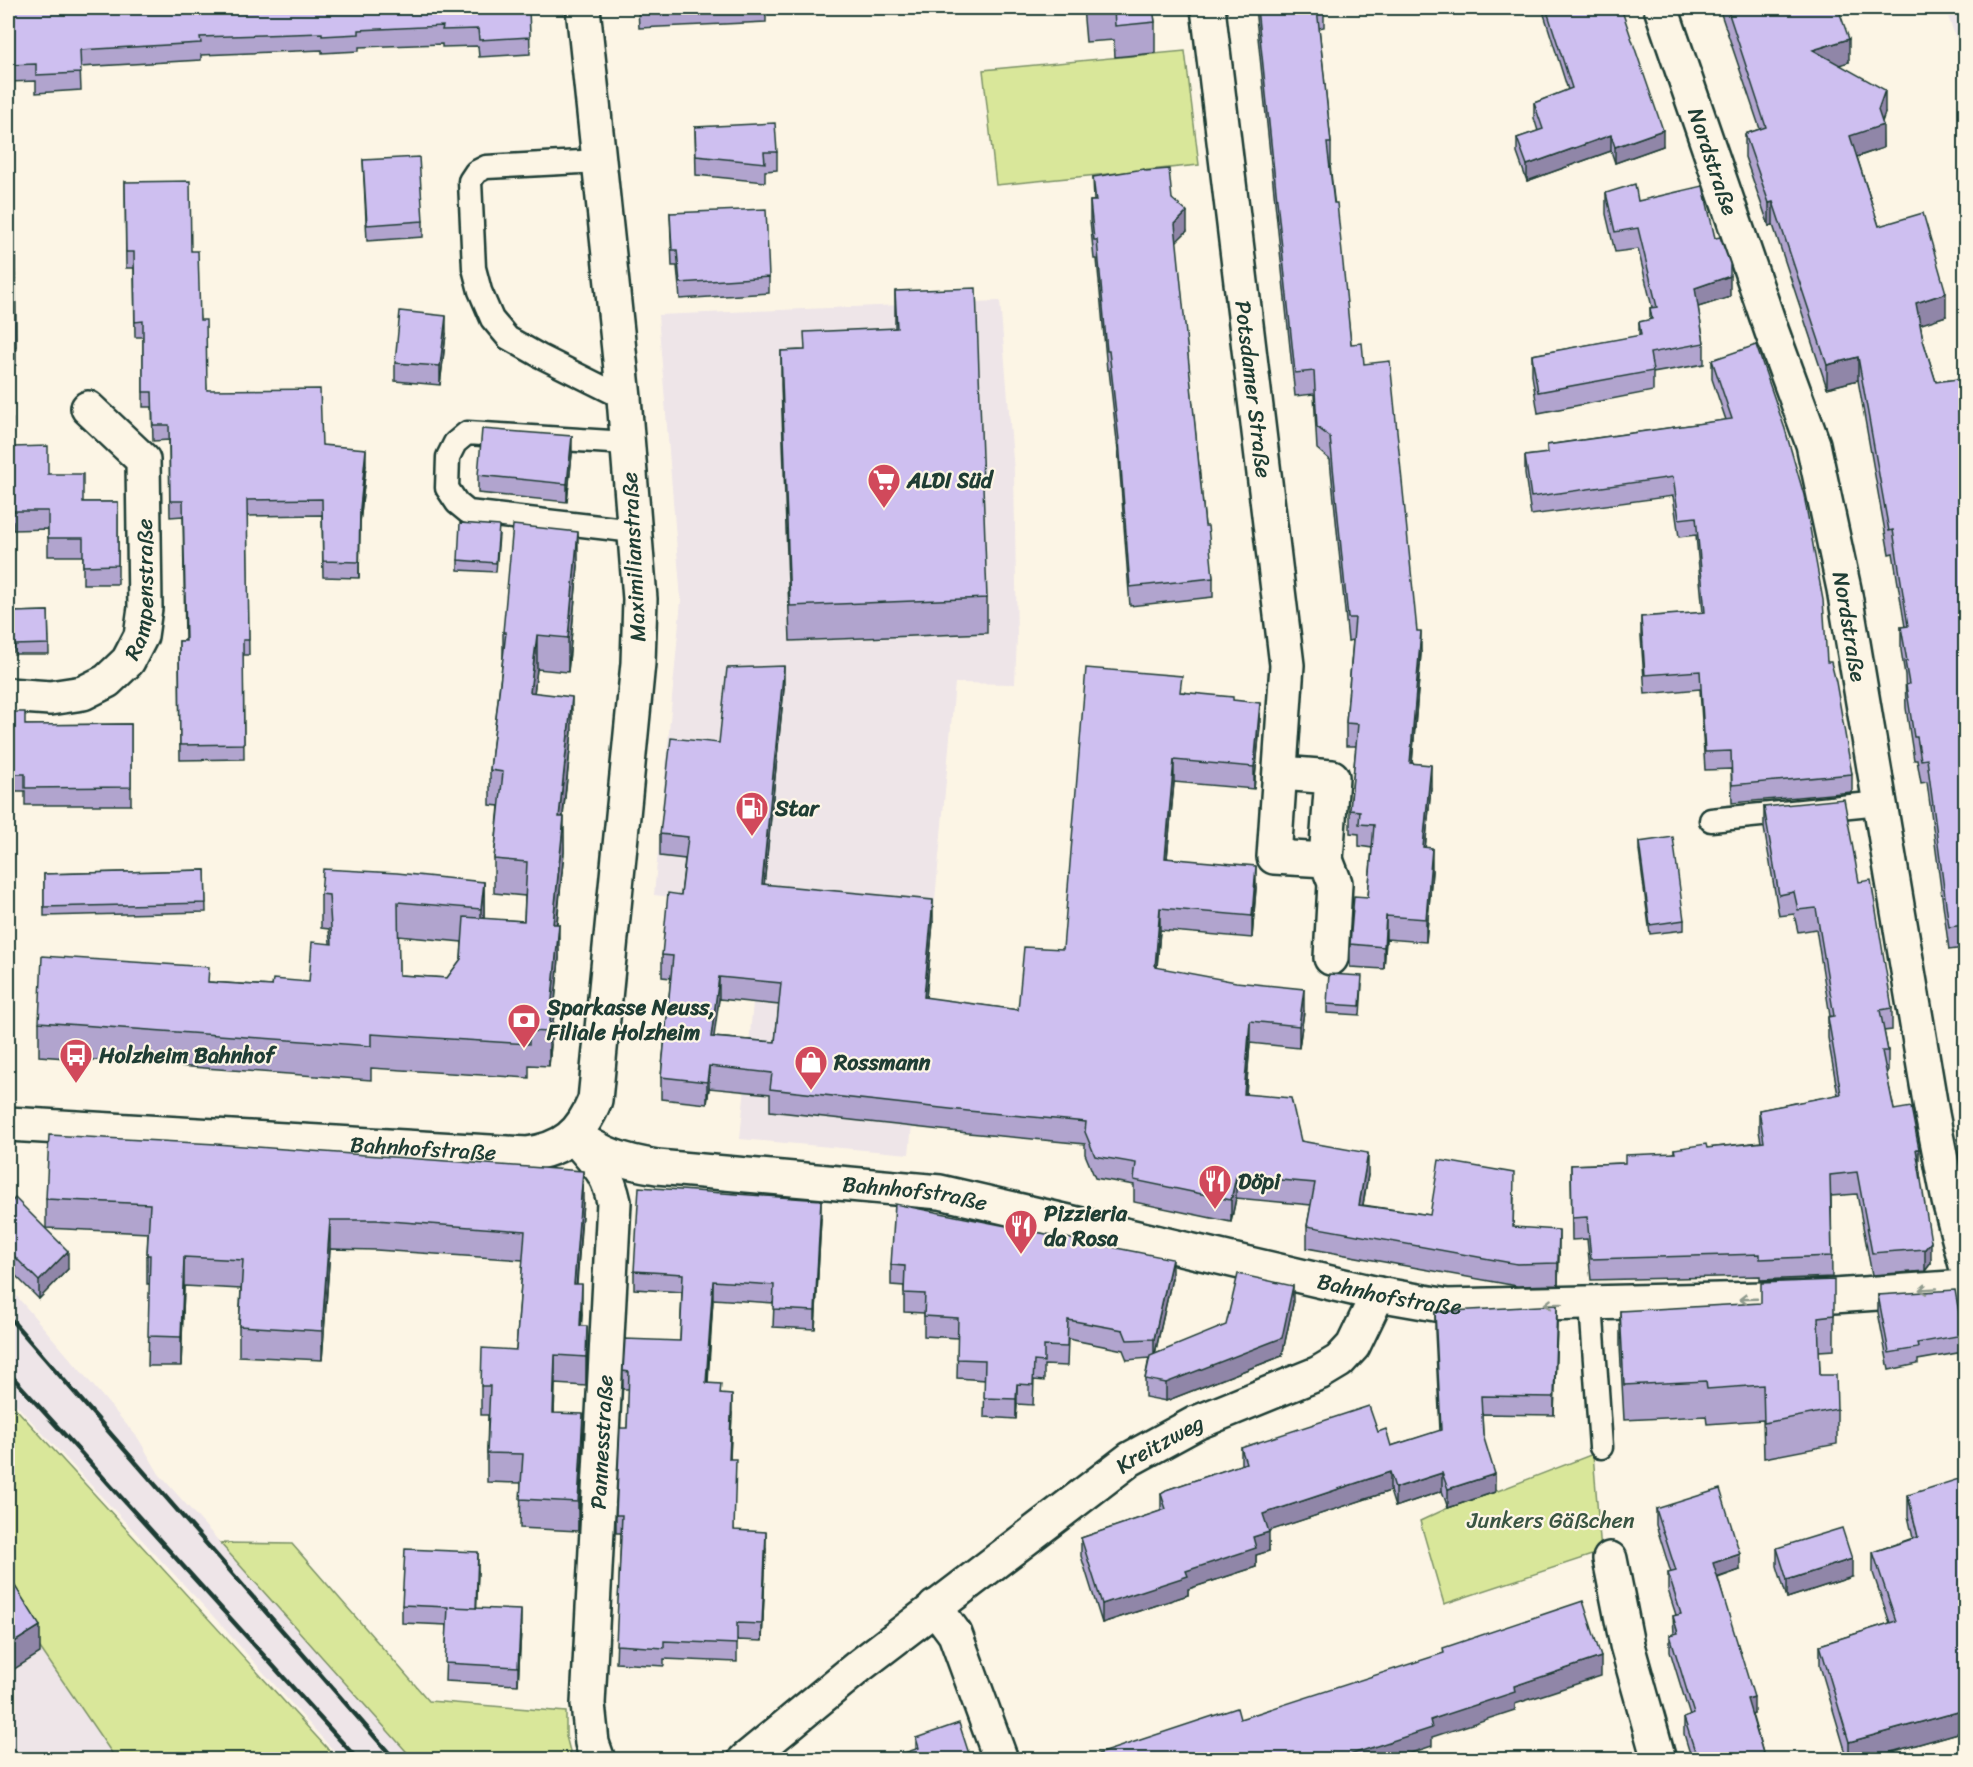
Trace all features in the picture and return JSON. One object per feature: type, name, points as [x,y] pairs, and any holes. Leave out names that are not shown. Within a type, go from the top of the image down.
[{"type":"street","name":"Maximilianstraße","points":[[573,1136],[587,1119],[595,1100],[638,663],[640,599],[624,398],[583,8]]},
{"type":"street","name":"Potsdamer Straße","points":[[1208,8],[1287,665],[1274,857],[1326,860]]},
{"type":"street","name":"Nordstraße","points":[[1661,8],[1772,332],[1813,444],[1844,589],[1932,1114],[1949,1201],[1965,1265]]},
{"type":"street","name":"Rampenstraße","points":[[8,695],[50,698],[83,693],[107,681],[128,661],[141,636],[145,608],[143,460],[88,408]]},
{"type":"street","points":[[1281,773],[1332,777],[1326,860],[1335,883],[1331,958]]},
{"type":"street","name":"Bahnhofstraße","points":[[8,1124],[527,1154],[544,1152],[559,1146],[573,1136],[615,1159],[635,1164],[940,1192],[1378,1294],[1447,1306],[1804,1298],[1965,1287]]},
{"type":"street","name":"Pannesstraße","points":[[573,1136],[604,1170],[610,1183],[614,1202],[588,1704],[592,1743],[598,1760]]},
{"type":"street","name":"Kreitzweg","points":[[745,1760],[935,1607],[1130,1459],[1196,1423],[1319,1373],[1338,1361],[1353,1346],[1378,1294]]},
{"type":"street","points":[[1610,1559],[1627,1645],[1659,1760]]},
{"type":"street","points":[[935,1607],[955,1634],[1001,1760]]},
{"type":"lane","points":[[600,161],[486,167],[476,172],[470,181],[474,268],[480,291],[492,319],[508,338],[624,398]]},
{"type":"lane","points":[[627,443],[467,433],[455,442],[448,457],[447,488],[457,503],[468,512],[634,531]]},
{"type":"lane","points":[[1711,820],[1880,803]]},
{"type":"lane","points":[[1591,1304],[1601,1448]]},
{"type":"shaded area","points":[[1945,8],[1965,8],[1965,54],[1962,55]]},
{"type":"shaded area","points":[[1000,301],[1014,472],[1017,637],[1015,684],[955,683],[909,1154],[740,1139],[762,908],[654,895],[681,600],[658,315]]},
{"type":"shaded area","points":[[8,1286],[138,1438],[159,1474],[413,1759],[341,1759],[212,1615],[8,1396]]},
{"type":"shaded area","points":[[8,1601],[116,1759],[8,1759]]},
{"type":"green space","points":[[1185,51],[1199,165],[996,185],[983,70]]},
{"type":"green space","points":[[8,1400],[337,1759],[116,1759],[8,1601]]},
{"type":"green space","name":"Junkers Gäßchen","points":[[1593,1454],[1601,1552],[1444,1604],[1420,1521],[1448,1508]]},
{"type":"green space","points":[[220,1543],[292,1544],[429,1701],[566,1712],[566,1736],[572,1759],[413,1759]]},
{"type":"building","points":[[529,8],[530,37],[479,40],[478,29],[442,30],[443,26],[359,30],[359,34],[322,36],[322,33],[200,37],[201,43],[80,50],[81,73],[36,75],[36,64],[8,65],[8,9]]},
{"type":"building","points":[[1086,8],[1153,8],[1155,22],[1115,26],[1114,9],[1086,12]]},
{"type":"building","points":[[1257,8],[1317,8],[1331,143],[1327,143],[1334,203],[1337,203],[1351,344],[1362,343],[1364,364],[1390,361],[1417,631],[1421,631],[1410,763],[1431,765],[1423,847],[1432,848],[1426,919],[1386,916],[1384,947],[1350,944],[1354,896],[1368,897],[1374,825],[1359,824],[1360,811],[1350,810],[1358,724],[1346,723],[1355,618],[1348,618],[1330,437],[1317,427],[1314,371],[1295,373]]},
{"type":"building","points":[[1546,8],[1621,8],[1663,130],[1615,147],[1611,135],[1527,165],[1517,138],[1543,129],[1534,103],[1572,88]]},
{"type":"building","points":[[1727,8],[1838,8],[1849,39],[1813,50],[1885,90],[1878,110],[1883,125],[1850,136],[1879,226],[1923,213],[1946,293],[1916,303],[1923,340],[1936,382],[1965,378],[1965,925],[1949,927],[1927,759],[1921,760],[1917,737],[1914,737],[1906,685],[1909,684],[1901,627],[1908,626],[1893,530],[1889,531],[1858,357],[1827,365],[1773,202],[1769,203],[1745,134],[1766,127]]},
{"type":"building","points":[[775,123],[777,152],[764,152],[765,163],[696,156],[695,127]]},
{"type":"building","points":[[419,157],[423,221],[367,225],[363,160]]},
{"type":"building","points":[[1144,169],[1146,171],[1169,169],[1172,199],[1187,212],[1175,224],[1205,526],[1208,526],[1213,578],[1130,587],[1119,440],[1109,351],[1107,351],[1097,240],[1094,240],[1090,201],[1096,201],[1093,177]]},
{"type":"building","points":[[190,181],[191,251],[198,251],[200,320],[206,320],[207,390],[320,389],[322,445],[366,449],[360,508],[359,562],[323,561],[322,499],[247,500],[249,640],[243,640],[244,744],[180,745],[179,641],[186,641],[183,501],[170,501],[169,425],[153,425],[152,392],[143,392],[143,321],[135,322],[134,252],[126,252],[125,182]]},
{"type":"building","points":[[1635,184],[1638,201],[1703,186],[1715,238],[1720,237],[1730,264],[1730,276],[1695,288],[1704,343],[1650,353],[1653,371],[1538,392],[1532,355],[1641,335],[1639,322],[1652,319],[1650,308],[1657,307],[1638,228],[1615,232],[1606,193]]},
{"type":"building","points":[[766,209],[769,277],[680,283],[677,250],[672,250],[670,213]]},
{"type":"building","points":[[8,242],[15,242],[16,347],[8,347]]},
{"type":"building","name":"ALDI Süd","points":[[976,288],[987,598],[790,606],[781,351],[805,350],[804,332],[897,328],[895,291]]},
{"type":"building","points":[[400,311],[446,316],[440,366],[395,363]]},
{"type":"building","points":[[1756,345],[1785,429],[1804,495],[1823,600],[1827,662],[1831,662],[1836,682],[1852,774],[1732,785],[1731,751],[1705,752],[1700,671],[1645,675],[1641,617],[1705,612],[1696,517],[1679,519],[1673,477],[1531,497],[1525,456],[1548,453],[1547,445],[1732,419],[1712,360]]},
{"type":"building","points":[[8,419],[12,419],[12,447],[48,446],[48,474],[83,474],[83,502],[118,502],[118,565],[83,566],[83,538],[48,538],[48,511],[13,511],[13,504],[8,504]]},
{"type":"building","points":[[482,429],[572,436],[567,484],[478,475]]},
{"type":"building","points":[[460,523],[499,526],[496,563],[458,560]]},
{"type":"building","points":[[513,525],[578,532],[568,638],[537,635],[530,692],[572,697],[559,817],[564,817],[553,924],[559,924],[549,1032],[529,1031],[529,1044],[371,1034],[371,1046],[39,1022],[42,956],[209,967],[208,982],[272,986],[273,979],[309,982],[312,942],[332,944],[329,895],[321,894],[323,869],[397,873],[484,882],[481,909],[398,902],[399,975],[447,978],[461,959],[464,917],[524,921],[527,862],[494,859],[503,772],[490,770],[506,632],[503,632]]},
{"type":"building","points":[[8,603],[14,603],[14,612],[48,611],[49,644],[14,645],[14,636],[8,637]]},
{"type":"building","points":[[784,666],[762,884],[933,900],[924,997],[1018,1010],[1024,947],[1063,949],[1086,668],[1182,676],[1180,692],[1233,697],[1233,700],[1260,703],[1254,767],[1174,760],[1165,858],[1256,866],[1252,916],[1160,908],[1155,967],[1236,982],[1304,989],[1299,1026],[1250,1021],[1244,1094],[1291,1098],[1301,1141],[1368,1153],[1359,1205],[1430,1215],[1439,1160],[1514,1173],[1513,1227],[1559,1230],[1558,1263],[1517,1264],[1307,1226],[1315,1183],[1236,1176],[1231,1200],[1134,1180],[1136,1163],[1095,1156],[1085,1132],[1086,1122],[770,1089],[772,1073],[709,1066],[707,1082],[661,1077],[673,956],[662,955],[668,893],[681,895],[688,837],[660,834],[671,738],[719,743],[727,668]],"holes":[[[719,977],[781,983],[775,1042],[711,1037]]]},
{"type":"building","points":[[8,712],[25,712],[25,725],[131,724],[131,787],[25,788],[25,774],[8,774]]},
{"type":"building","points":[[1844,799],[1859,882],[1871,880],[1892,1008],[1880,1010],[1888,1051],[1882,1051],[1894,1110],[1911,1107],[1931,1242],[1925,1249],[1872,1253],[1857,1172],[1830,1175],[1832,1256],[1760,1259],[1760,1254],[1591,1259],[1587,1217],[1572,1218],[1571,1165],[1625,1163],[1625,1155],[1675,1153],[1674,1149],[1706,1144],[1707,1148],[1764,1142],[1759,1110],[1841,1094],[1828,1017],[1834,1016],[1816,908],[1798,910],[1794,892],[1779,895],[1764,807]]},
{"type":"building","points":[[1673,837],[1684,920],[1650,925],[1639,842]]},
{"type":"building","points":[[205,870],[206,903],[44,907],[44,874]]},
{"type":"building","points":[[1329,974],[1362,976],[1360,1006],[1327,1004]]},
{"type":"building","points":[[49,1135],[216,1144],[583,1171],[574,1284],[582,1284],[580,1326],[587,1326],[586,1357],[555,1355],[553,1413],[583,1414],[578,1502],[520,1499],[523,1454],[487,1453],[490,1386],[481,1386],[482,1348],[516,1350],[525,1231],[376,1220],[330,1220],[322,1331],[239,1326],[243,1260],[184,1257],[181,1337],[148,1336],[150,1255],[147,1255],[150,1204],[46,1199]]},
{"type":"building","points":[[639,1187],[821,1200],[815,1311],[773,1309],[774,1285],[713,1281],[706,1383],[721,1384],[720,1394],[732,1395],[729,1459],[736,1459],[734,1530],[766,1532],[762,1624],[737,1623],[737,1644],[664,1641],[664,1648],[616,1645],[622,1515],[616,1515],[620,1428],[627,1428],[629,1372],[623,1371],[625,1339],[680,1341],[683,1274],[634,1271]]},
{"type":"building","points":[[15,1198],[68,1251],[39,1281],[8,1250],[8,1206]]},
{"type":"building","points":[[895,1204],[1172,1259],[1154,1339],[1127,1340],[1123,1330],[1068,1320],[1067,1347],[1044,1346],[1044,1362],[1034,1361],[1033,1385],[1017,1384],[1016,1399],[984,1398],[985,1360],[957,1359],[958,1318],[924,1316],[925,1294],[904,1293],[905,1266],[891,1265]]},
{"type":"building","points":[[1238,1274],[1293,1286],[1282,1338],[1166,1383],[1145,1379],[1150,1356],[1226,1325]]},
{"type":"building","points":[[1834,1280],[1834,1315],[1818,1317],[1820,1375],[1836,1375],[1837,1409],[1764,1423],[1763,1385],[1707,1389],[1706,1381],[1624,1385],[1620,1311],[1761,1303],[1761,1283]]},
{"type":"building","points":[[1955,1290],[1963,1335],[1917,1343],[1918,1348],[1889,1353],[1878,1295]]},
{"type":"building","points":[[1557,1305],[1554,1397],[1481,1396],[1483,1435],[1495,1474],[1448,1489],[1442,1473],[1395,1488],[1390,1472],[1263,1514],[1269,1532],[1253,1537],[1256,1548],[1186,1571],[1188,1576],[1102,1604],[1081,1538],[1166,1509],[1161,1494],[1166,1490],[1246,1463],[1241,1448],[1369,1406],[1378,1432],[1386,1429],[1391,1446],[1441,1430],[1435,1312]]},
{"type":"building","points":[[1965,1477],[1965,1710],[1849,1742],[1820,1645],[1896,1621],[1873,1552],[1918,1537],[1908,1495]]},
{"type":"building","points":[[1720,1489],[1740,1554],[1713,1563],[1754,1697],[1747,1699],[1765,1760],[1698,1760],[1684,1718],[1694,1714],[1670,1635],[1678,1633],[1673,1616],[1681,1614],[1668,1573],[1676,1571],[1656,1509]]},
{"type":"building","points":[[1842,1528],[1852,1559],[1787,1580],[1777,1548]]},
{"type":"building","points":[[405,1549],[478,1552],[476,1608],[450,1607],[521,1610],[518,1667],[445,1663],[448,1607],[402,1605]]},
{"type":"building","points":[[8,1575],[40,1626],[8,1646]]},
{"type":"building","points":[[1583,1601],[1601,1657],[1514,1686],[1515,1692],[1430,1720],[1432,1728],[1334,1760],[1099,1760],[1098,1754],[1237,1708],[1240,1719],[1444,1653],[1443,1648]]},
{"type":"building","points":[[959,1723],[971,1760],[884,1760],[919,1748],[916,1738]]},
{"type":"building","points":[[8,1736],[16,1760],[8,1760]]},
{"type":"railway","points":[[8,1316],[395,1760]]},
{"type":"railway","points":[[8,1372],[358,1760]]},
{"type":"place","name":"ALDI Süd","points":[[884,509]]},
{"type":"place","name":"Star","points":[[752,837]]},
{"type":"place","name":"Sparkasse Neuss, Filiale Holzheim","points":[[524,1049]]},
{"type":"place","name":"Holzheim Bahnhof","points":[[76,1084]]},
{"type":"place","name":"Rossmann","points":[[811,1091]]},
{"type":"place","name":"Döpi","points":[[1215,1210]]},
{"type":"place","name":"Pizzieria da Rosa","points":[[1021,1255]]}]
